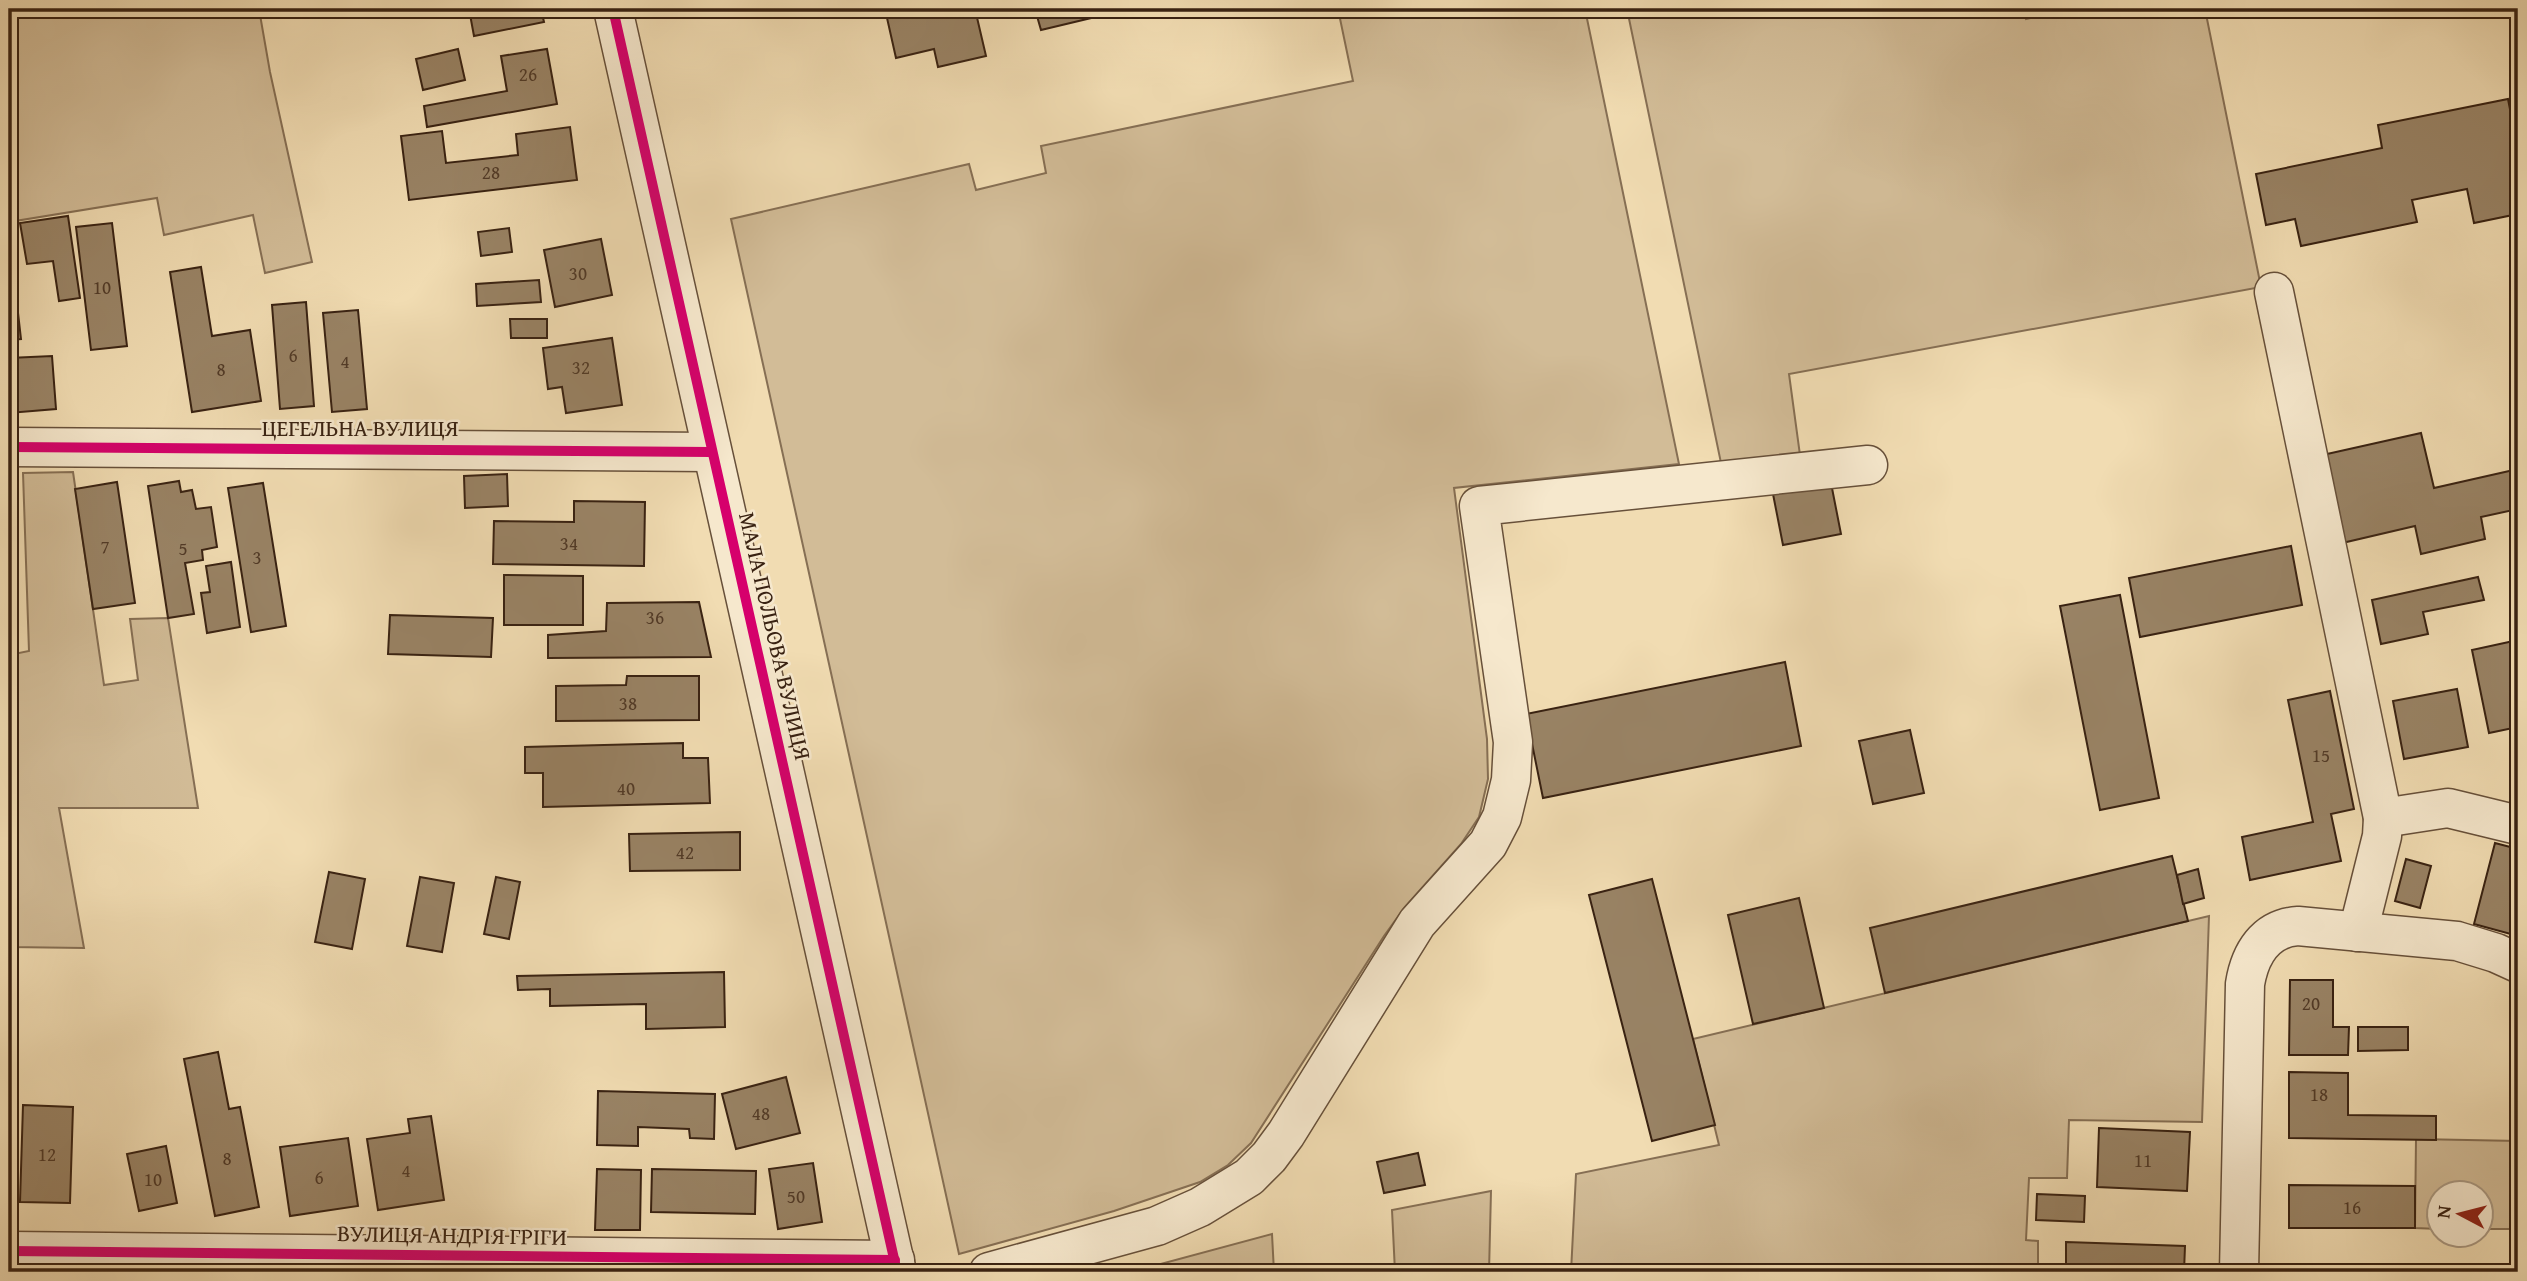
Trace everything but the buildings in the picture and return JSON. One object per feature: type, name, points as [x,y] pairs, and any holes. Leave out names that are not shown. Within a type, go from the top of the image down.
[{"type":"street","name":"МАЛА ПОЛЬОВА ВУЛИЦЯ","points":[[613,9],[896,1266]]},
{"type":"street","points":[[2274,292],[2382,818],[2382,836],[2358,932]]},
{"type":"street","name":"ЦЕГЕЛЬНА ВУЛИЦЯ","points":[[9,446],[711,452]]},
{"type":"street","points":[[989,1272],[1157,1226],[1200,1207],[1249,1177],[1269,1157],[1286,1134],[1417,923],[1488,844],[1502,817],[1511,780],[1513,742],[1479,506],[1868,465]]},
{"type":"street","points":[[2382,818],[2448,808],[2518,825]]},
{"type":"street","points":[[2239,1272],[2245,984],[2248,967],[2256,950],[2268,936],[2284,927],[2457,941],[2518,963]]},
{"type":"street","name":"ВУЛИЦЯ АНДРІЯ ГРІГИ","points":[[9,1251],[896,1266]]},
{"type":"shaded area","points":[[9,9],[259,9],[270,72],[312,262],[265,273],[253,215],[164,235],[157,198],[15,221],[9,171]]},
{"type":"shaded area","points":[[1338,9],[1585,9],[1679,464],[1454,488],[1487,739],[1488,779],[1479,817],[1461,844],[1405,907],[1384,936],[1251,1143],[1228,1165],[1200,1182],[1114,1211],[959,1254],[731,219],[969,164],[976,190],[1046,173],[1041,146],[1353,81]]},
{"type":"shaded area","points":[[1627,9],[2023,9],[2026,19],[2071,9],[2205,9],[2261,287],[1789,374],[1800,455],[1721,463]]},
{"type":"shaded area","points":[[73,472],[104,685],[138,680],[130,619],[168,618],[198,808],[59,808],[84,948],[9,947],[9,655],[29,651],[23,473]]},
{"type":"shaded area","points":[[2209,916],[2202,1122],[2069,1120],[2067,1178],[2029,1178],[2026,1240],[2038,1241],[2038,1272],[1571,1272],[1576,1174],[1719,1145],[1693,1039]]},
{"type":"shaded area","points":[[2416,1139],[2518,1141],[2518,1229],[2496,1229],[2496,1180],[2426,1180],[2426,1228],[2415,1228]]},
{"type":"shaded area","points":[[1491,1191],[1489,1272],[1395,1272],[1392,1210]]},
{"type":"shaded area","points":[[1272,1234],[1274,1272],[1131,1272]]},
{"type":"cycle path","points":[[613,9],[897,1272]]},
{"type":"cycle path","points":[[9,447],[711,452]]},
{"type":"cycle path","points":[[9,1251],[895,1260]]}]
